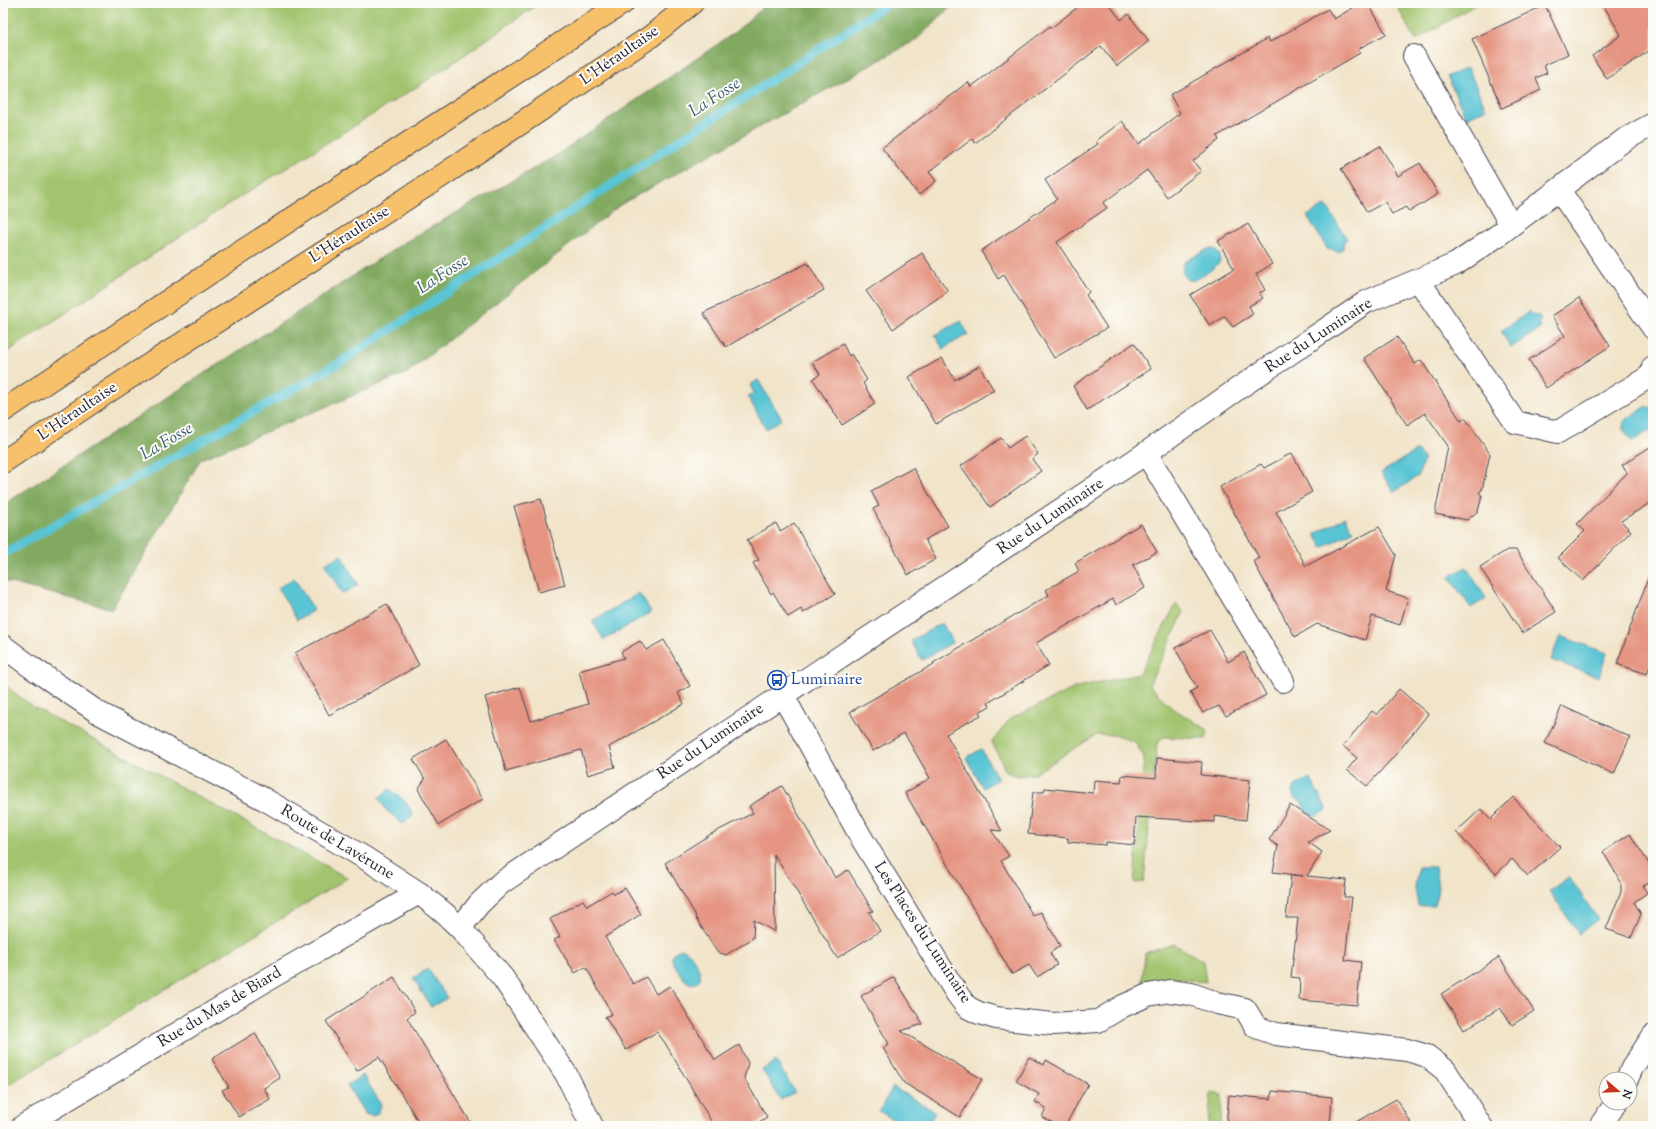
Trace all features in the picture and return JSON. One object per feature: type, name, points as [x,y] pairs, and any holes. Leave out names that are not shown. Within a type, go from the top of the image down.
[{"type":"highway","points":[[3,411],[241,252],[623,3]]},
{"type":"highway","name":"L'Héraultaise","points":[[3,462],[118,385],[460,164],[650,37],[692,3]]},
{"type":"street","points":[[1414,56],[1511,225]]},
{"type":"street","name":"Rue du Luminaire","points":[[460,928],[479,904],[501,883],[782,694],[1146,453],[1366,302],[1419,281],[1456,264],[1559,190],[1624,140],[1653,124]]},
{"type":"street","points":[[1559,190],[1653,328]]},
{"type":"street","points":[[1419,281],[1515,422],[1558,432],[1652,375],[1653,367]]},
{"type":"street","points":[[1146,453],[1283,681]]},
{"type":"street","name":"Route de Lavérune","points":[[3,646],[31,667],[100,713],[264,799],[365,858],[419,894],[460,928],[503,978],[566,1074],[592,1126]]},
{"type":"street","name":"Les Places du Luminaire","points":[[782,694],[862,840],[957,994],[967,1006],[979,1013],[996,1018],[1053,1024],[1098,1021],[1123,1006],[1148,995],[1170,990],[1191,994],[1217,1003],[1245,1009],[1256,1027],[1276,1034],[1407,1050],[1427,1056],[1445,1070],[1481,1126]]},
{"type":"street","name":"Rue du Mas de Biard","points":[[30,1124],[263,982],[419,894]]},
{"type":"street","points":[[1631,1071],[1653,1036]]},
{"type":"street","points":[[1600,1126],[1610,1111]]},
{"type":"green space","points":[[3,3],[540,3],[426,81],[221,209],[3,355]]},
{"type":"green space","points":[[768,3],[955,3],[916,40],[620,205],[407,373],[201,459],[112,609],[3,581],[3,505],[405,242],[552,158],[734,33]]},
{"type":"green space","points":[[1395,3],[1478,3],[1416,40]]},
{"type":"green space","points":[[1176,604],[1184,612],[1149,685],[1172,708],[1208,730],[1206,739],[1164,737],[1157,743],[1144,882],[1134,883],[1144,757],[1135,742],[1113,735],[1096,735],[1034,774],[1018,776],[1006,772],[992,742],[1010,719],[1077,687],[1139,674]]},
{"type":"green space","points":[[3,684],[32,706],[348,878],[3,1088]]},
{"type":"green space","points":[[1174,944],[1203,961],[1206,982],[1180,979],[1142,982],[1145,953]]},
{"type":"green space","points":[[1211,1093],[1222,1095],[1221,1126],[1208,1126]]},
{"type":"water","points":[[1468,68],[1486,109],[1466,118],[1447,76]]},
{"type":"water","points":[[1326,205],[1347,239],[1344,241],[1343,248],[1338,252],[1331,249],[1328,250],[1307,216]]},
{"type":"water","points":[[1208,249],[1214,249],[1220,255],[1219,263],[1208,272],[1194,280],[1187,279],[1183,275],[1184,262]]},
{"type":"water","points":[[1530,311],[1532,315],[1539,316],[1541,320],[1538,324],[1541,328],[1512,347],[1510,346],[1501,331]]},
{"type":"water","points":[[961,321],[968,334],[943,349],[935,335]]},
{"type":"water","points":[[758,380],[782,419],[766,429],[748,397],[754,393],[750,385]]},
{"type":"water","points":[[1647,406],[1649,408],[1653,406],[1653,428],[1632,442],[1624,430],[1624,421]]},
{"type":"water","points":[[1417,450],[1424,460],[1418,476],[1394,492],[1381,473]]},
{"type":"water","points":[[1345,517],[1353,531],[1322,548],[1315,534]]},
{"type":"water","points":[[341,555],[358,585],[342,594],[325,564]]},
{"type":"water","points":[[1466,567],[1486,598],[1471,608],[1449,577]]},
{"type":"water","points":[[294,578],[314,610],[297,620],[278,588]]},
{"type":"water","points":[[639,593],[651,612],[604,640],[592,621]]},
{"type":"water","points":[[942,623],[953,642],[922,660],[911,641]]},
{"type":"water","points":[[1560,636],[1607,653],[1599,677],[1551,660]]},
{"type":"water","points":[[981,749],[998,779],[983,788],[966,758]]},
{"type":"water","points":[[1310,778],[1327,810],[1315,816],[1307,812],[1300,800],[1295,799],[1292,792],[1295,786]]},
{"type":"water","points":[[389,789],[404,800],[413,816],[403,824],[386,810],[379,798]]},
{"type":"water","points":[[1418,867],[1435,867],[1438,887],[1435,906],[1418,906],[1415,888]]},
{"type":"water","points":[[1569,877],[1598,919],[1579,934],[1549,891]]},
{"type":"water","points":[[683,949],[693,957],[698,966],[700,979],[696,983],[691,984],[687,982],[680,974],[672,960],[675,952]]},
{"type":"water","points":[[428,969],[447,998],[431,1007],[413,978]]},
{"type":"water","points":[[776,1061],[795,1092],[781,1100],[762,1070]]},
{"type":"water","points":[[363,1075],[381,1104],[379,1112],[372,1116],[365,1114],[347,1085]]},
{"type":"water","points":[[893,1087],[935,1112],[927,1126],[903,1126],[879,1111]]},
{"type":"building","points":[[1083,3],[1108,3],[1121,20],[1128,14],[1149,41],[1117,66],[1101,46],[975,143],[972,139],[929,172],[936,181],[919,195],[882,148],[968,82],[971,87],[1050,26],[1051,28]]},
{"type":"building","points":[[1361,3],[1368,3],[1386,34],[1358,49],[1360,53],[1217,136],[1219,140],[1193,161],[1201,171],[1167,197],[1147,170],[1103,203],[1107,208],[1057,242],[1089,292],[1086,295],[1107,328],[1054,358],[1004,275],[998,279],[981,251],[1057,199],[1045,180],[1098,144],[1096,141],[1122,121],[1139,144],[1180,113],[1170,95],[1268,38],[1270,42],[1328,9],[1334,19]]},
{"type":"building","points":[[1602,3],[1653,3],[1653,48],[1607,79],[1592,56],[1621,35]]},
{"type":"building","points":[[1545,5],[1568,54],[1544,65],[1547,73],[1536,78],[1541,90],[1502,108],[1472,39]]},
{"type":"building","points":[[1380,146],[1398,176],[1420,163],[1438,194],[1409,212],[1406,207],[1392,214],[1385,202],[1367,212],[1341,169]]},
{"type":"building","points":[[1248,224],[1272,264],[1256,274],[1265,290],[1259,293],[1263,298],[1249,306],[1253,314],[1233,327],[1225,316],[1210,326],[1190,295],[1234,269],[1218,241]]},
{"type":"building","points":[[922,253],[948,291],[893,329],[866,291]]},
{"type":"building","points":[[808,263],[824,290],[726,347],[703,313]]},
{"type":"building","points":[[1579,298],[1610,346],[1546,388],[1529,360],[1565,336],[1552,316]]},
{"type":"building","points":[[1397,337],[1415,364],[1421,360],[1461,421],[1465,418],[1490,454],[1482,490],[1479,492],[1482,496],[1478,511],[1467,520],[1435,514],[1448,446],[1425,413],[1407,425],[1364,358]]},
{"type":"building","points":[[1134,343],[1151,369],[1087,410],[1073,386]]},
{"type":"building","points":[[843,344],[849,356],[851,354],[867,380],[863,383],[875,404],[842,425],[813,379],[820,374],[812,362]]},
{"type":"building","points":[[942,358],[955,380],[979,366],[994,390],[936,424],[909,377]]},
{"type":"building","points":[[1025,436],[1038,454],[1032,459],[1041,471],[990,507],[961,466],[1001,438],[1008,448]]},
{"type":"building","points":[[1653,445],[1653,501],[1621,521],[1631,531],[1583,581],[1558,558],[1585,531],[1577,524],[1627,473],[1622,465]]},
{"type":"building","points":[[1292,453],[1312,492],[1276,512],[1306,566],[1379,527],[1396,555],[1386,591],[1408,598],[1400,625],[1372,616],[1365,640],[1317,624],[1295,637],[1253,561],[1259,558],[1220,487],[1261,464],[1264,468]]},
{"type":"building","points":[[913,468],[948,526],[925,540],[936,559],[908,575],[873,509],[879,506],[871,491]]},
{"type":"building","points":[[541,499],[565,585],[539,592],[514,506]]},
{"type":"building","points":[[776,523],[780,531],[794,523],[835,594],[803,613],[801,609],[788,617],[773,592],[771,594],[753,563],[759,560],[747,540]]},
{"type":"building","points":[[1141,524],[1157,552],[1133,565],[1145,588],[1116,605],[1113,599],[1036,643],[1049,665],[988,703],[990,706],[979,712],[981,715],[946,734],[1002,831],[991,830],[1009,856],[1001,861],[1033,916],[1041,912],[1060,946],[1050,953],[1057,965],[1037,977],[1029,965],[1012,974],[905,793],[930,778],[904,733],[873,751],[850,712],[1049,595],[1046,590],[1079,571],[1075,563]]},
{"type":"building","points":[[1507,550],[1516,550],[1556,612],[1522,633],[1480,567]]},
{"type":"building","points":[[1650,573],[1653,573],[1653,658],[1647,674],[1617,664]]},
{"type":"building","points":[[387,604],[419,665],[329,715],[295,653]]},
{"type":"building","points":[[1210,630],[1228,662],[1244,652],[1266,695],[1226,716],[1219,706],[1203,713],[1190,692],[1197,688],[1175,648]]},
{"type":"building","points":[[664,640],[690,686],[678,693],[684,704],[609,747],[615,767],[588,775],[581,750],[506,771],[485,697],[520,687],[531,721],[588,704],[579,671],[624,658],[621,652],[640,641],[646,650]]},
{"type":"building","points":[[1399,689],[1428,714],[1397,753],[1367,786],[1347,770],[1357,758],[1343,746],[1372,711],[1377,715]]},
{"type":"building","points":[[1562,706],[1630,737],[1614,774],[1545,743]]},
{"type":"building","points":[[446,739],[483,799],[439,825],[418,789],[425,779],[413,759]]},
{"type":"building","points":[[1157,758],[1202,762],[1201,775],[1250,780],[1246,820],[1214,816],[1214,822],[1136,817],[1134,845],[1106,842],[1106,845],[1068,842],[1068,838],[1028,834],[1033,792],[1044,792],[1045,788],[1093,793],[1094,780],[1121,782],[1122,775],[1156,778]]},
{"type":"building","points":[[782,786],[835,878],[848,870],[873,911],[869,912],[880,931],[837,958],[774,854],[775,932],[754,920],[753,938],[726,955],[717,952],[695,917],[696,916],[665,863],[711,834],[753,813],[749,806]]},
{"type":"building","points":[[1513,797],[1560,847],[1528,876],[1512,859],[1496,874],[1456,832],[1481,809],[1491,819]]},
{"type":"building","points":[[1290,805],[1330,830],[1308,842],[1322,852],[1307,876],[1346,880],[1344,897],[1352,897],[1345,960],[1361,962],[1357,1005],[1299,1000],[1300,978],[1291,977],[1298,918],[1286,918],[1291,875],[1303,876],[1273,872],[1278,846],[1269,840]]},
{"type":"building","points":[[1630,834],[1653,870],[1653,881],[1643,886],[1647,893],[1634,902],[1641,914],[1631,938],[1606,929],[1621,892],[1621,882],[1603,852]]},
{"type":"building","points":[[625,888],[641,914],[605,937],[633,984],[646,977],[656,994],[670,986],[715,1060],[739,1045],[748,1063],[744,1078],[767,1117],[753,1126],[714,1126],[657,1032],[626,1050],[605,1017],[612,1014],[586,967],[575,973],[554,940],[560,937],[550,919],[583,900],[587,906],[612,891],[614,894]]},
{"type":"building","points":[[1499,957],[1534,1011],[1512,1025],[1500,1008],[1464,1030],[1441,994]]},
{"type":"building","points":[[394,977],[415,1012],[407,1018],[473,1126],[421,1126],[379,1057],[357,1071],[326,1021]]},
{"type":"building","points":[[894,977],[923,1024],[901,1031],[982,1079],[960,1117],[904,1083],[883,1048],[889,1044],[861,996]]},
{"type":"building","points":[[255,1033],[280,1078],[264,1088],[270,1099],[239,1117],[222,1090],[229,1087],[212,1059]]},
{"type":"building","points":[[1029,1057],[1044,1065],[1046,1060],[1088,1084],[1065,1126],[1059,1126],[1042,1117],[1046,1108],[1035,1102],[1039,1094],[1016,1081]]},
{"type":"building","points":[[1272,1091],[1332,1097],[1330,1126],[1226,1126],[1229,1095],[1271,1099]]},
{"type":"building","points":[[1396,1099],[1413,1126],[1349,1126]]},
{"type":"waterway","name":"La Fosse","points":[[3,554],[339,363],[889,3]]},
{"type":"place","name":"Luminaire","points":[[777,680]]}]
